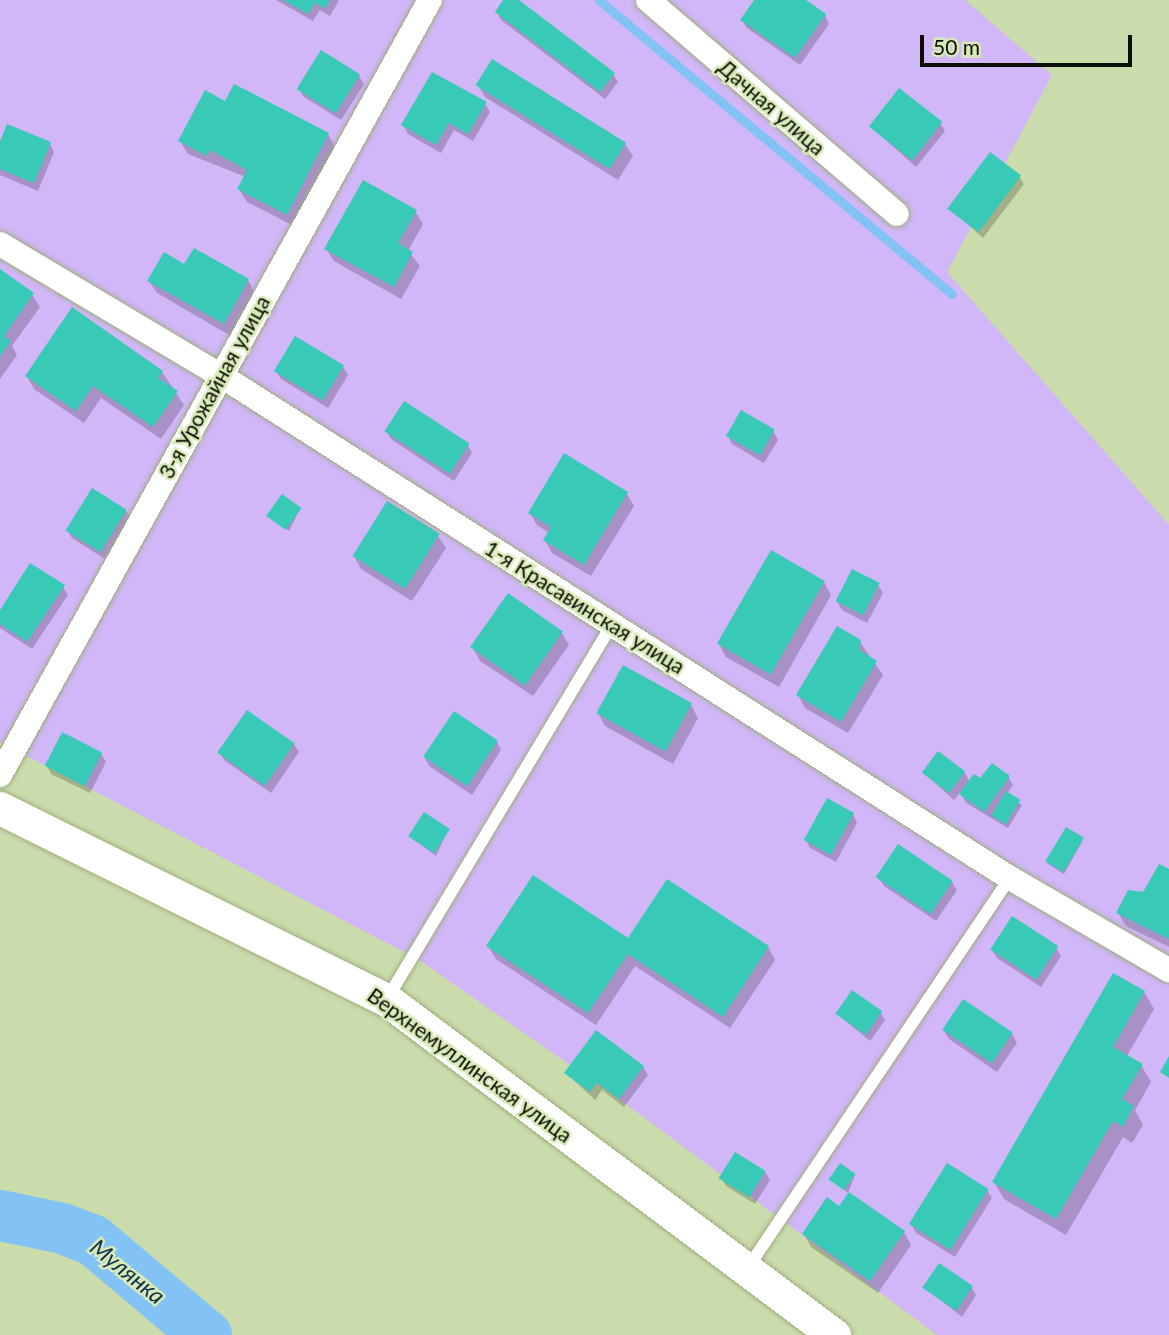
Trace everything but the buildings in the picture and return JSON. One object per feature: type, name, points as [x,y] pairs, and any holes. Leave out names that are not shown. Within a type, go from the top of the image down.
[{"type":"street","name":"3-я Урожайная улица","points":[[0,775],[430,0]]},
{"type":"street","name":"Дачная улица","points":[[648,0],[897,214]]},
{"type":"street","name":"1-я Красавинская улица","points":[[0,244],[220,375],[1010,878],[1169,970]]},
{"type":"street","name":"Верхнемуллинская улица","points":[[0,808],[387,1000],[834,1335]]},
{"type":"lane","points":[[387,1000],[612,624]]},
{"type":"lane","points":[[747,1269],[1010,878]]},
{"type":"shaded area","points":[[0,0],[965,0],[1052,75],[947,272],[1169,525],[1169,1335],[937,1335],[619,1099],[416,958],[0,742]]},
{"type":"waterway","points":[[599,0],[952,294]]},
{"type":"waterway","name":"Мулянка","points":[[0,1215],[62,1228],[93,1240],[206,1335]]}]
